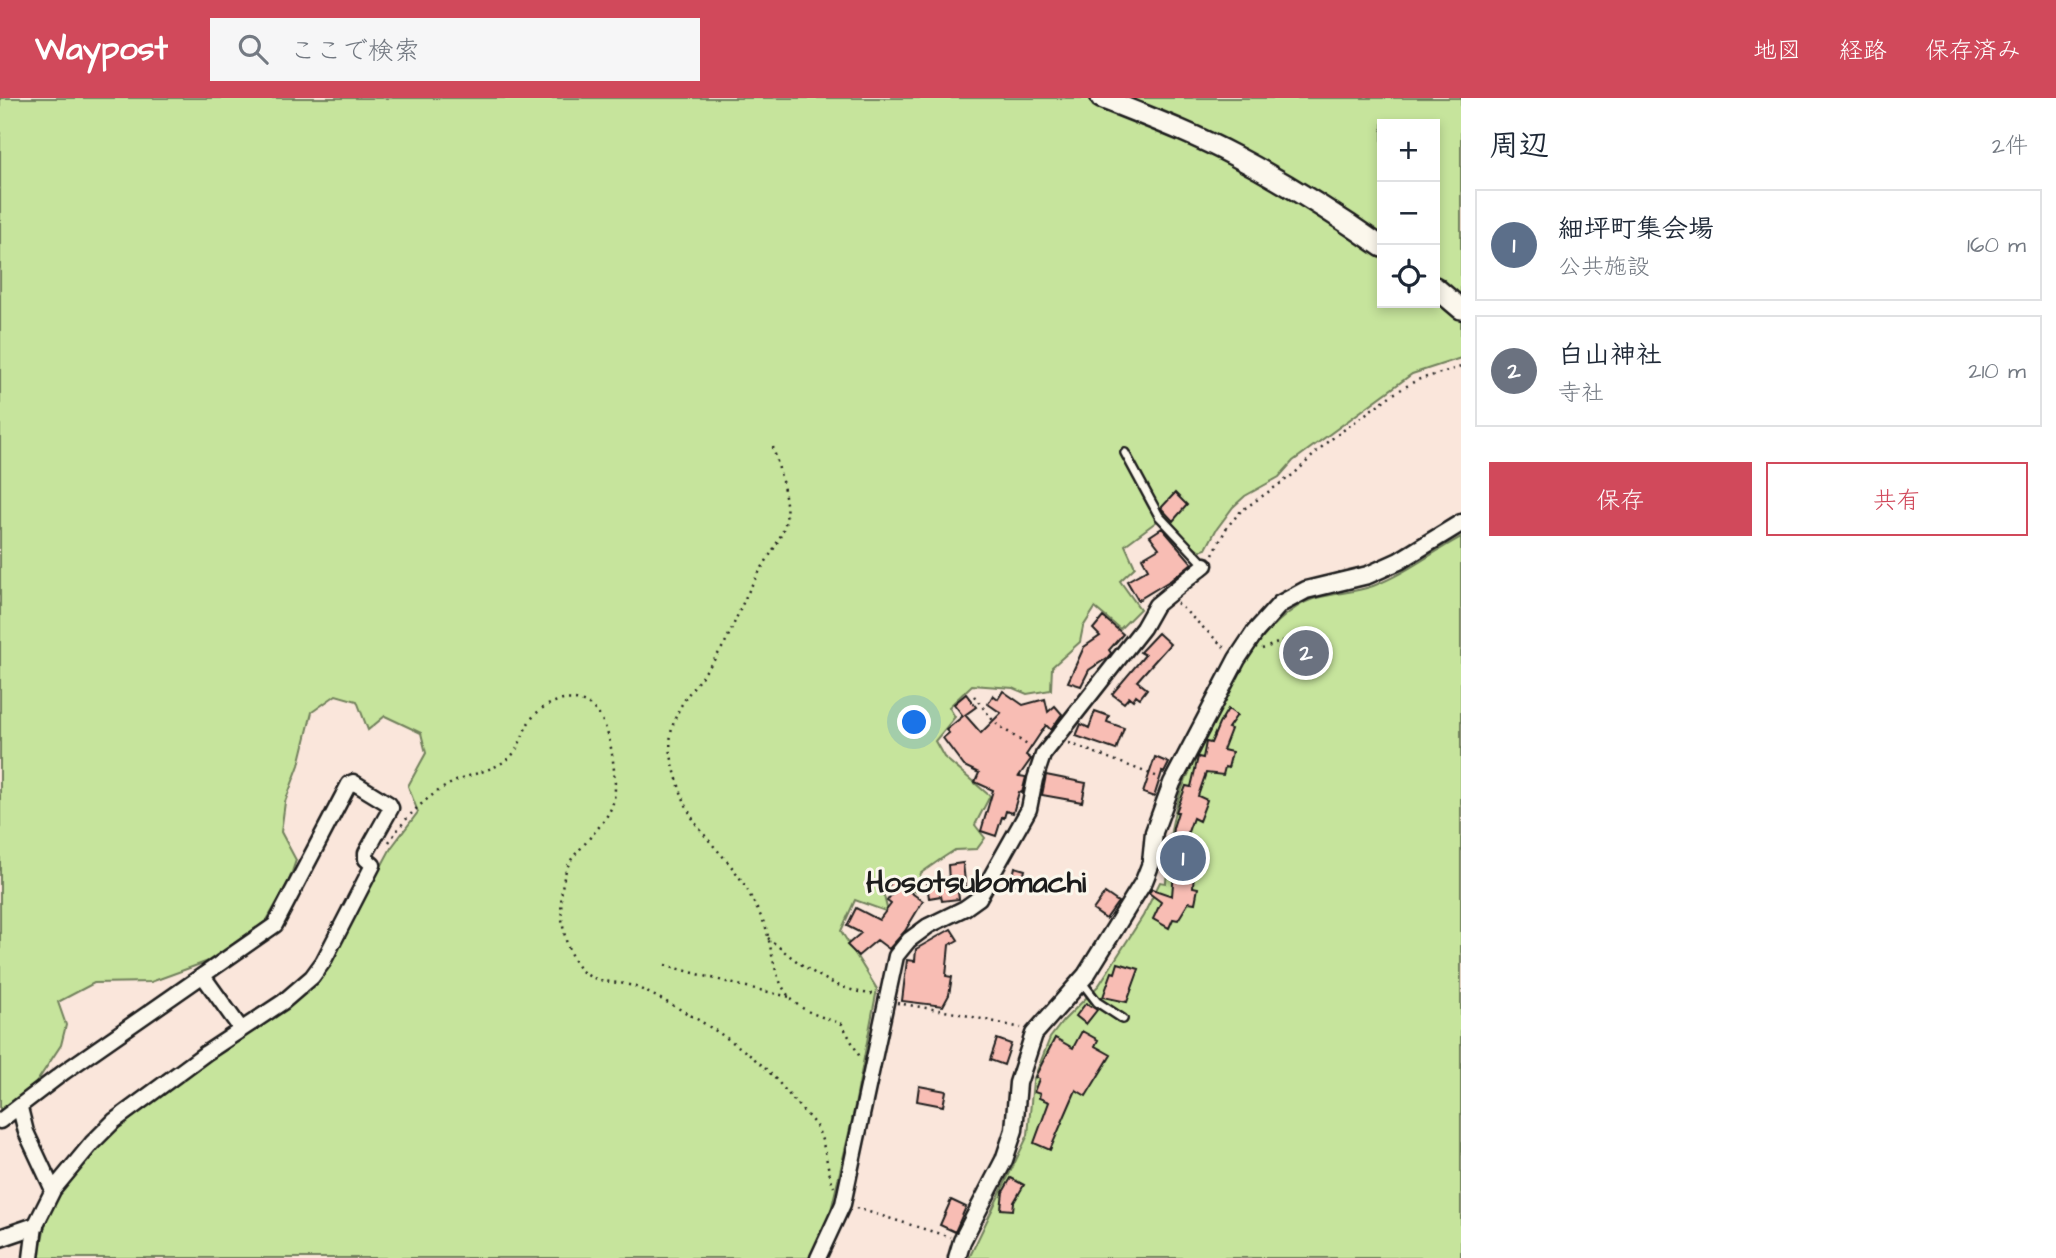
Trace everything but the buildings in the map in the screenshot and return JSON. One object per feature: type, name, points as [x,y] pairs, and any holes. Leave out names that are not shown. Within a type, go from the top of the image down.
[{"type":"main road","points":[[1101,98],[1170,125],[1233,155],[1286,184],[1379,245]]},
{"type":"street","points":[[957,1258],[962,1241],[1004,1160],[1014,1130],[1018,1083],[1034,1034],[1100,955],[1144,881],[1151,863],[1154,832],[1172,783],[1237,659],[1255,632],[1280,604],[1306,590],[1368,575],[1399,561],[1461,523]]},
{"type":"street","points":[[818,1258],[843,1199],[897,956],[909,940],[928,926],[979,898],[1029,808],[1043,755],[1143,628],[1156,605],[1205,565]]},
{"type":"street","points":[[0,1121],[64,1072],[203,976],[279,919],[349,784],[353,782],[389,804],[391,807],[366,853],[366,859],[373,865],[323,962],[312,977],[282,1002],[114,1121],[53,1190],[35,1226],[31,1258]]},
{"type":"street","points":[[203,976],[241,1029]]},
{"type":"street","points":[[19,1108],[26,1132],[53,1190]]},
{"type":"street","points":[[0,1238],[35,1226]]},
{"type":"lane","points":[[1125,453],[1159,516],[1205,565]]},
{"type":"lane","points":[[1081,981],[1097,1002],[1123,1018]]},
{"type":"path","points":[[1205,565],[1227,527],[1241,510],[1294,474],[1326,443],[1417,380],[1461,367]]},
{"type":"path","points":[[773,447],[785,500],[786,519],[724,644],[678,708],[670,741],[673,764],[694,820],[738,872],[765,927],[771,961],[790,997],[814,1014],[842,1024],[860,1058],[874,1063]]},
{"type":"path","points":[[1167,594],[1237,659]]},
{"type":"path","points":[[974,696],[995,723],[1043,755]]},
{"type":"path","points":[[388,843],[404,819],[421,804],[450,785],[508,759],[516,750],[531,718],[546,707],[558,700],[574,698],[588,704],[599,714],[605,727],[611,747],[616,791],[614,805],[605,821],[570,862],[562,882],[561,906],[571,956],[590,978],[634,986],[645,991],[714,1032],[767,1070],[817,1128],[834,1188],[843,1199],[962,1241]]},
{"type":"path","points":[[1056,738],[1172,783]]},
{"type":"path","points":[[767,938],[809,970],[851,991],[871,994],[879,983],[890,982]]},
{"type":"path","points":[[665,965],[790,997]]},
{"type":"path","points":[[887,1002],[956,1013],[1034,1034]]},
{"type":"green space","points":[[0,98],[1461,98],[1461,358],[1412,374],[1293,461],[1279,477],[1245,496],[1216,530],[1206,549],[1200,551],[1160,519],[1125,545],[1135,567],[1120,581],[1140,609],[1120,629],[1095,608],[1083,627],[1080,642],[1052,667],[1051,690],[1027,694],[1013,688],[972,685],[949,707],[955,717],[935,741],[944,757],[990,796],[975,825],[985,838],[977,849],[955,850],[921,873],[915,892],[893,877],[882,888],[888,912],[855,900],[841,931],[877,989],[853,1116],[829,1219],[809,1258],[38,1258],[47,1217],[71,1176],[113,1132],[176,1080],[246,1035],[319,982],[391,848],[418,812],[408,786],[426,753],[421,733],[385,716],[368,730],[357,701],[336,695],[312,712],[299,765],[285,802],[281,832],[296,860],[289,881],[267,920],[214,959],[151,982],[94,983],[58,1002],[66,1025],[61,1045],[32,1089],[0,1111]]},
{"type":"green space","points":[[1461,537],[1461,1258],[969,1258],[1028,1135],[1033,1081],[1050,1038],[1099,985],[1143,916],[1160,882],[1166,883],[1172,827],[1182,788],[1217,712],[1251,653],[1280,620],[1306,602],[1364,589],[1385,581]]},
{"type":"place","name":"白山神社","points":[[1306,653]]},
{"type":"place","name":"細坪町集会場","points":[[1183,858]]},
{"type":"district","name":"Hosotsubomachi","points":[[976,883]]}]
